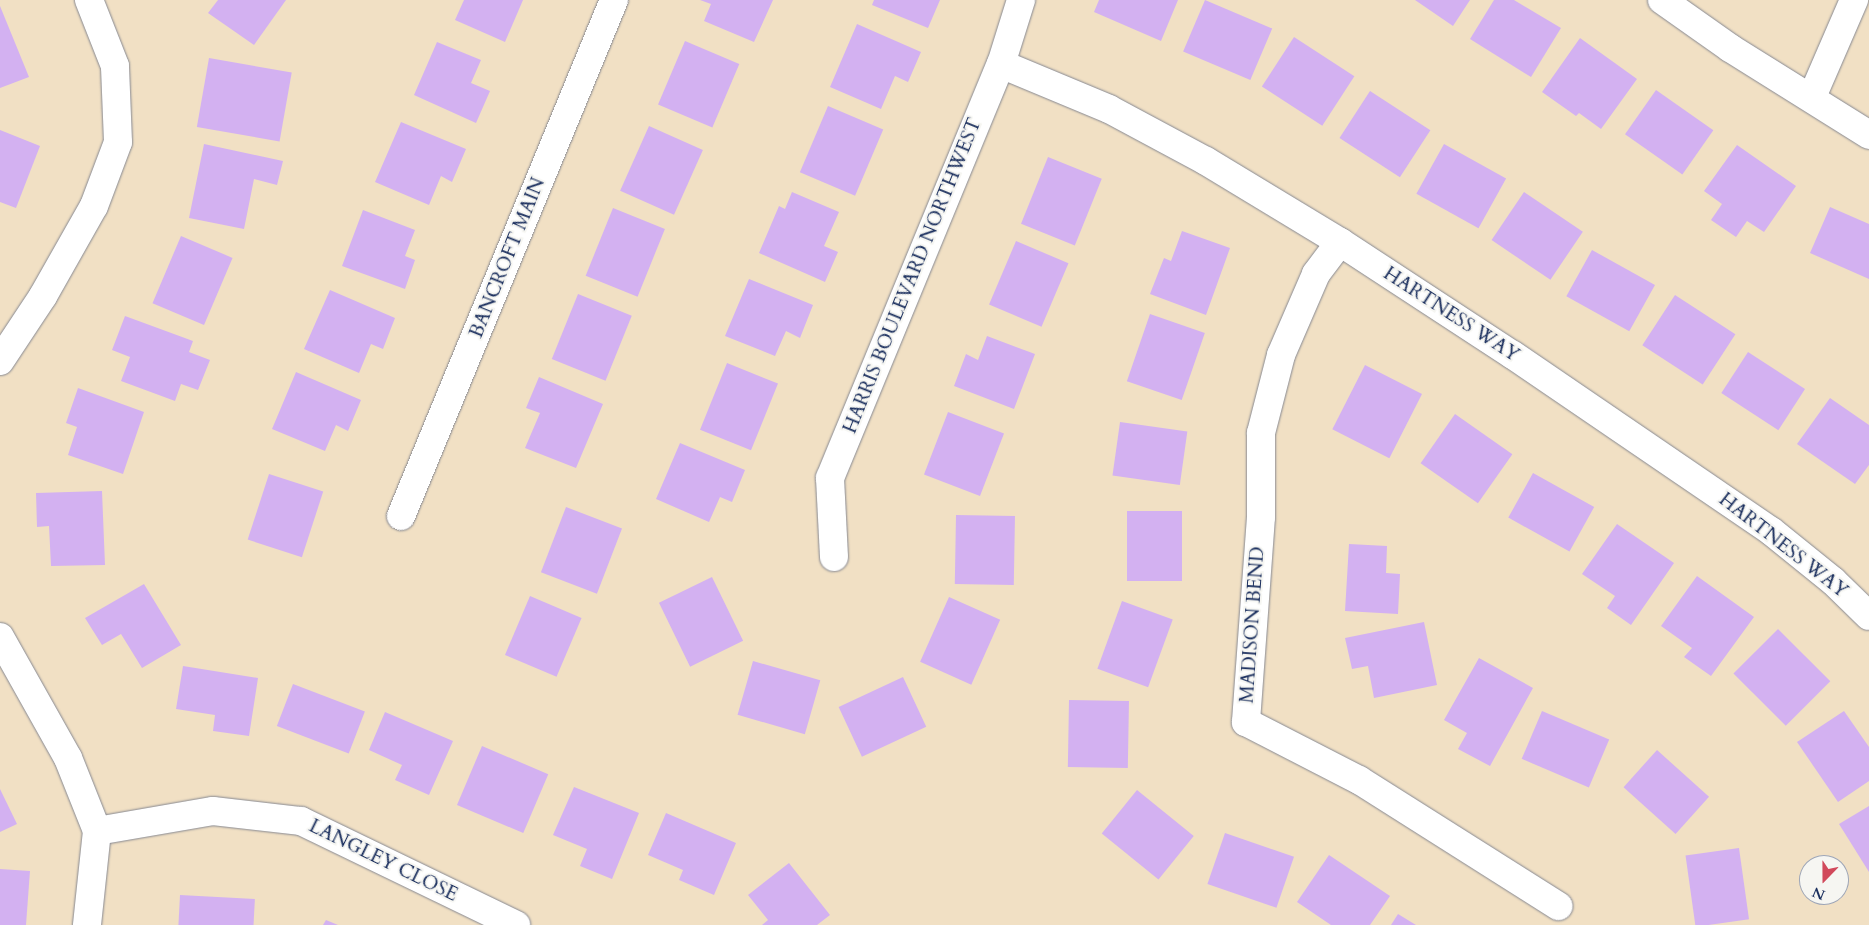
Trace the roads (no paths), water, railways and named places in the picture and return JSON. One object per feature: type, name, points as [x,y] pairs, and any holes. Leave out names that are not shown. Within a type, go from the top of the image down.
[{"type":"street","points":[[0,361],[43,296],[94,206],[118,142],[115,66],[90,0]]},
{"type":"street","name":"BANCROFT MAIN","points":[[401,516],[614,0]]},
{"type":"street","name":"HARRIS BOULEVARD NORTHWEST","points":[[834,557],[830,478],[1001,64],[1021,0]]},
{"type":"street","points":[[1662,0],[1730,48],[1812,97],[1849,124],[1869,135]]},
{"type":"street","points":[[1812,97],[1854,0]]},
{"type":"street","name":"HARTNESS WAY","points":[[1001,64],[1109,109],[1206,161],[1340,242],[1513,355],[1770,531],[1833,580],[1869,616]]},
{"type":"street","name":"MADISON BEND","points":[[1340,242],[1316,274],[1280,355],[1261,433],[1261,518],[1246,722],[1359,780],[1558,906]]},
{"type":"street","points":[[0,637],[68,758],[97,831],[87,925]]},
{"type":"street","name":"LANGLEY CLOSE","points":[[97,831],[213,811],[301,821],[516,925]]}]
